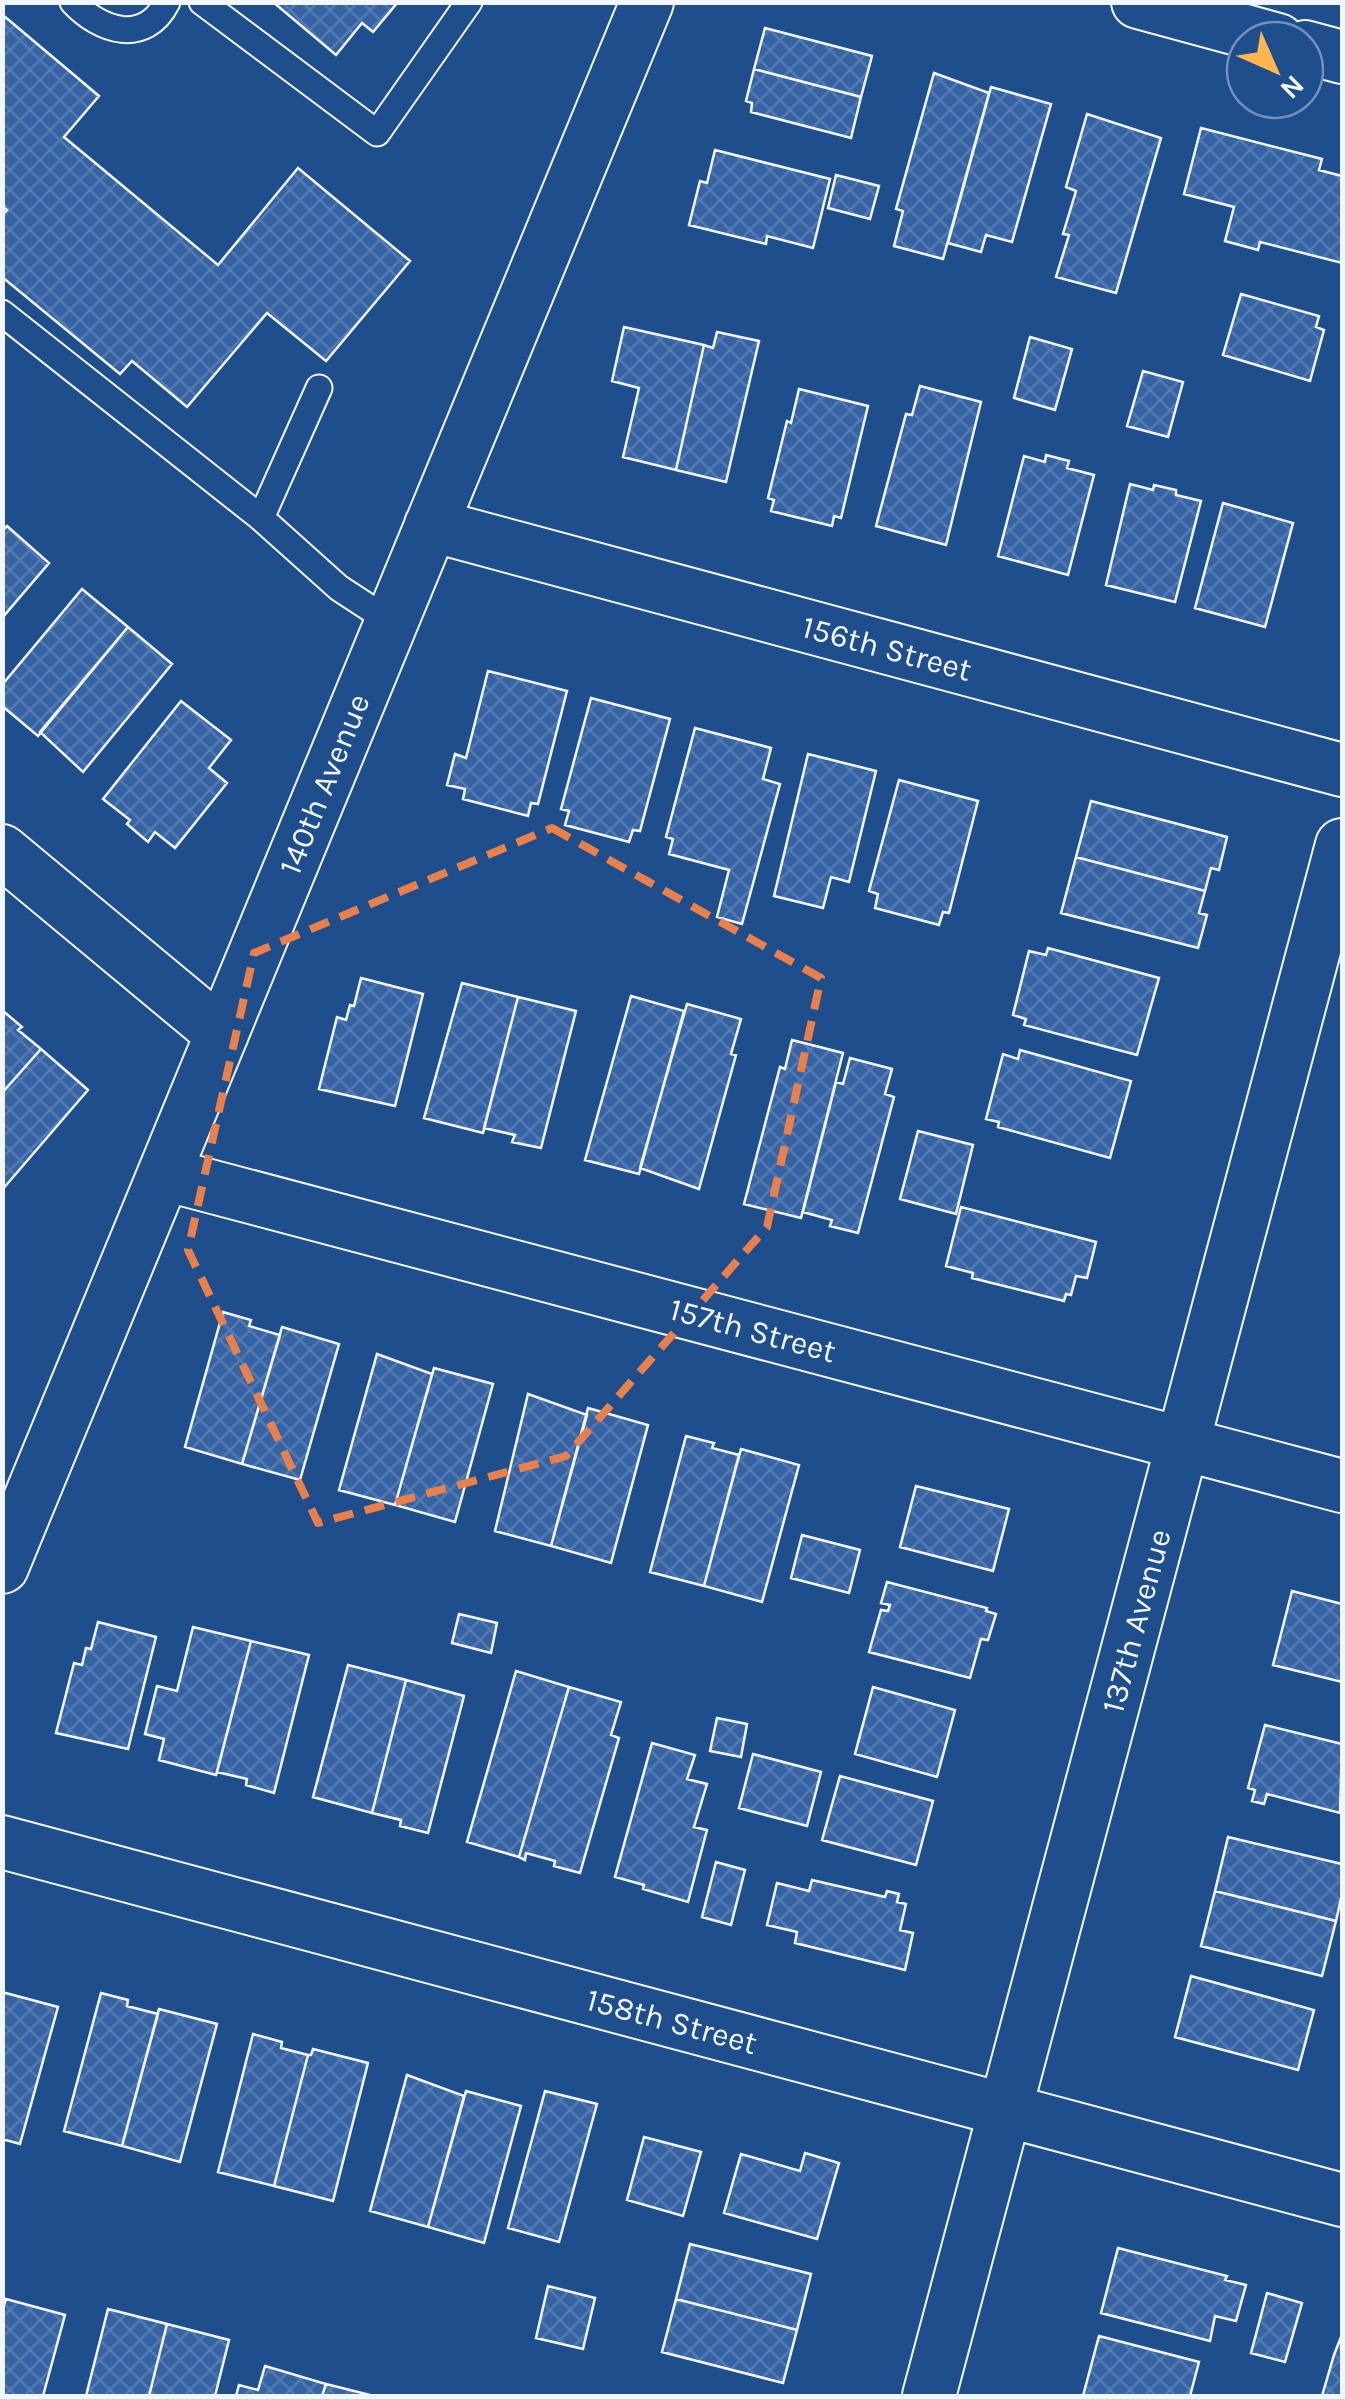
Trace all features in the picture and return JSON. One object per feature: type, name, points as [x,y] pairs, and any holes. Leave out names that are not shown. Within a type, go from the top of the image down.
[{"type":"street","name":"140th Avenue","points":[[2,1566],[647,2]]},
{"type":"street","points":[[1138,2],[1225,26]]},
{"type":"street","name":"156th Street","points":[[431,524],[1342,770]]},
{"type":"street","name":"137th Avenue","points":[[929,2396],[1342,845]]},
{"type":"street","points":[[2,851],[222,1034]]},
{"type":"street","name":"157th Street","points":[[164,1174],[1342,1486]]},
{"type":"street","name":"158th Street","points":[[2,1842],[1342,2200]]},
{"type":"lane","points":[[72,2],[94,23],[120,30],[139,28],[161,15],[168,2]]},
{"type":"lane","points":[[202,2],[377,132],[469,2]]},
{"type":"lane","points":[[2,312],[261,518],[340,588],[391,622]]},
{"type":"lane","points":[[261,518],[320,388]]},
{"type":"highlighted area","points":[[552,828],[821,978],[767,1227],[566,1456],[318,1523],[188,1250],[254,953]]},
{"type":"building","points":[[273,2],[398,2],[373,32],[362,23],[336,55]]},
{"type":"building","points":[[4,16],[99,96],[64,137],[218,265],[298,168],[410,261],[326,361],[267,313],[187,407],[132,361],[120,374],[2,277],[2,215],[7,210],[2,206]]},
{"type":"building","points":[[765,28],[872,56],[861,97],[754,69]]},
{"type":"building","points":[[754,69],[861,97],[851,138],[751,112],[752,103],[746,101]]},
{"type":"building","points":[[934,73],[989,93],[943,259],[894,246],[903,211],[896,209]]},
{"type":"building","points":[[991,87],[1051,104],[1012,242],[986,235],[981,252],[948,243]]},
{"type":"building","points":[[1087,114],[1161,138],[1116,293],[1056,277],[1069,235],[1063,234],[1076,191],[1066,187]]},
{"type":"building","points":[[1201,128],[1322,159],[1319,170],[1342,176],[1342,263],[1260,242],[1258,250],[1225,241],[1234,207],[1184,194]]},
{"type":"building","points":[[715,150],[830,179],[813,248],[767,236],[766,244],[689,225],[700,181],[707,183]]},
{"type":"building","points":[[836,175],[879,186],[870,219],[828,208]]},
{"type":"building","points":[[1241,294],[1319,316],[1316,327],[1324,330],[1310,381],[1223,355]]},
{"type":"building","points":[[624,327],[704,345],[676,470],[623,457],[639,388],[612,381]]},
{"type":"building","points":[[717,332],[759,341],[726,482],[676,470],[704,345],[713,348]]},
{"type":"building","points":[[1030,337],[1072,349],[1055,410],[1014,398]]},
{"type":"building","points":[[1143,371],[1183,382],[1168,437],[1127,426]]},
{"type":"building","points":[[920,386],[981,402],[946,545],[876,526],[906,414],[912,415]]},
{"type":"building","points":[[799,389],[868,406],[841,518],[834,516],[832,526],[771,511],[774,500],[768,498]]},
{"type":"building","points":[[1046,455],[1069,461],[1067,468],[1094,475],[1068,575],[998,556],[1024,456],[1045,462]]},
{"type":"building","points":[[1130,484],[1176,490],[1176,495],[1201,501],[1175,602],[1106,585]]},
{"type":"building","points":[[1223,503],[1293,523],[1265,627],[1195,608]]},
{"type":"building","points":[[7,526],[49,563],[2,618],[2,531]]},
{"type":"building","points":[[82,589],[128,627],[38,736],[2,706],[2,685]]},
{"type":"building","points":[[128,627],[172,664],[83,772],[40,732]]},
{"type":"building","points":[[488,671],[567,691],[538,804],[531,803],[528,816],[463,799],[465,789],[447,785],[455,754],[466,758]]},
{"type":"building","points":[[591,698],[670,719],[640,831],[633,830],[629,842],[565,825],[569,811],[561,809]]},
{"type":"building","points":[[181,701],[231,740],[209,768],[227,783],[175,848],[155,832],[148,842],[127,824],[130,820],[103,799]]},
{"type":"building","points":[[695,728],[771,748],[763,779],[780,784],[742,924],[717,917],[729,870],[669,854],[673,839],[666,837]]},
{"type":"building","points":[[808,754],[876,771],[849,882],[831,877],[823,908],[774,896]]},
{"type":"building","points":[[899,780],[978,801],[949,913],[943,912],[939,925],[875,908],[878,894],[869,891]]},
{"type":"building","points":[[1091,801],[1227,837],[1219,870],[1211,868],[1205,891],[1076,857]]},
{"type":"building","points":[[1076,857],[1205,891],[1199,913],[1207,915],[1198,948],[1061,913]]},
{"type":"building","points":[[1048,948],[1159,978],[1137,1055],[1024,1025],[1026,1019],[1013,1015],[1029,951],[1046,955]]},
{"type":"building","points":[[361,978],[423,994],[395,1106],[319,1089],[337,1017],[346,1020]]},
{"type":"building","points":[[462,983],[518,997],[483,1133],[424,1118]]},
{"type":"building","points":[[631,996],[684,1011],[639,1174],[585,1160]]},
{"type":"building","points":[[518,997],[576,1011],[541,1148],[512,1142],[515,1135],[484,1128]]},
{"type":"building","points":[[687,1004],[741,1019],[731,1054],[736,1055],[699,1189],[640,1168]]},
{"type":"building","points":[[2,1010],[41,1049],[2,1093]]},
{"type":"building","points":[[792,1040],[843,1053],[801,1218],[744,1204],[780,1067],[785,1069]]},
{"type":"building","points":[[41,1049],[88,1090],[2,1190],[2,1093]]},
{"type":"building","points":[[1020,1050],[1131,1081],[1110,1158],[998,1127],[999,1122],[986,1119],[1003,1054],[1018,1059]]},
{"type":"building","points":[[850,1058],[892,1069],[885,1094],[894,1097],[858,1233],[830,1226],[832,1220],[803,1212],[836,1082],[843,1084]]},
{"type":"building","points":[[918,1131],[973,1145],[956,1214],[900,1199]]},
{"type":"building","points":[[961,1207],[1096,1242],[1087,1278],[1076,1276],[1071,1295],[1066,1294],[1064,1301],[972,1278],[973,1273],[946,1266]]},
{"type":"building","points":[[223,1312],[251,1320],[249,1326],[280,1335],[242,1464],[185,1447]]},
{"type":"building","points":[[282,1327],[339,1344],[300,1480],[242,1464]]},
{"type":"building","points":[[377,1354],[432,1374],[395,1505],[339,1490]]},
{"type":"building","points":[[434,1368],[493,1384],[455,1522],[395,1505]]},
{"type":"building","points":[[528,1394],[587,1415],[551,1546],[495,1531]]},
{"type":"building","points":[[588,1408],[648,1425],[611,1563],[551,1546]]},
{"type":"building","points":[[686,1436],[739,1455],[704,1586],[650,1572]]},
{"type":"building","points":[[741,1449],[799,1465],[762,1602],[704,1586]]},
{"type":"building","points":[[916,1486],[1009,1509],[993,1571],[900,1547]]},
{"type":"building","points":[[802,1535],[860,1550],[849,1593],[791,1578]]},
{"type":"building","points":[[887,1582],[987,1608],[986,1611],[996,1614],[988,1640],[981,1639],[970,1678],[869,1652],[881,1610],[888,1611],[890,1605],[881,1603]]},
{"type":"building","points":[[1292,1591],[1342,1604],[1342,1682],[1273,1665]]},
{"type":"building","points":[[459,1614],[497,1623],[491,1653],[452,1643]]},
{"type":"building","points":[[98,1622],[156,1637],[128,1749],[56,1733],[74,1663],[82,1665]]},
{"type":"building","points":[[193,1627],[251,1641],[216,1775],[159,1760],[164,1739],[145,1734],[157,1686],[177,1691]]},
{"type":"building","points":[[251,1641],[309,1655],[274,1793],[246,1785],[247,1779],[217,1772]]},
{"type":"building","points":[[348,1665],[406,1680],[372,1813],[313,1797]]},
{"type":"building","points":[[516,1671],[569,1687],[519,1857],[467,1842]]},
{"type":"building","points":[[406,1680],[464,1696],[428,1833],[400,1826],[401,1820],[372,1813]]},
{"type":"building","points":[[569,1687],[621,1702],[611,1735],[619,1738],[580,1873],[526,1853],[525,1860],[519,1857]]},
{"type":"building","points":[[873,1687],[955,1710],[937,1777],[855,1754]]},
{"type":"building","points":[[717,1718],[747,1724],[741,1757],[710,1751]]},
{"type":"building","points":[[1265,1725],[1342,1744],[1340,1813],[1267,1794],[1264,1804],[1252,1801],[1255,1790],[1248,1788]]},
{"type":"building","points":[[652,1743],[695,1755],[687,1779],[707,1784],[694,1827],[707,1830],[688,1902],[615,1877]]},
{"type":"building","points":[[753,1754],[821,1772],[807,1826],[739,1808]]},
{"type":"building","points":[[840,1776],[933,1801],[916,1865],[822,1840]]},
{"type":"building","points":[[1228,1837],[1342,1864],[1342,1894],[1336,1921],[1215,1891]]},
{"type":"building","points":[[716,1862],[745,1870],[731,1925],[702,1917]]},
{"type":"building","points":[[812,1880],[885,1897],[887,1891],[899,1894],[897,1902],[906,1904],[900,1930],[913,1933],[905,1970],[795,1943],[797,1932],[767,1925],[777,1883],[809,1891]]},
{"type":"building","points":[[1215,1891],[1336,1921],[1322,1976],[1201,1946]]},
{"type":"building","points":[[1191,1976],[1314,2010],[1298,2070],[1175,2037]]},
{"type":"building","points":[[2,1992],[58,2007],[20,2144],[2,2139]]},
{"type":"building","points":[[101,1993],[128,2000],[127,2006],[158,2014],[122,2146],[64,2131]]},
{"type":"building","points":[[159,2009],[217,2024],[180,2162],[122,2146]]},
{"type":"building","points":[[253,2034],[282,2042],[281,2048],[308,2055],[274,2186],[218,2172]]},
{"type":"building","points":[[313,2049],[368,2063],[333,2201],[274,2186],[308,2055]]},
{"type":"building","points":[[407,2075],[464,2096],[428,2227],[370,2211]]},
{"type":"building","points":[[466,2091],[521,2106],[484,2243],[428,2227]]},
{"type":"building","points":[[545,2091],[597,2104],[559,2242],[508,2228]]},
{"type":"building","points":[[644,2137],[701,2152],[683,2216],[627,2200]]},
{"type":"building","points":[[805,2153],[839,2163],[817,2239],[724,2213],[741,2154],[800,2171]]},
{"type":"building","points":[[690,2244],[811,2274],[797,2330],[676,2299]]},
{"type":"building","points":[[1118,2248],[1227,2276],[1225,2280],[1246,2285],[1236,2321],[1215,2316],[1210,2341],[1101,2313]]},
{"type":"building","points":[[548,2286],[595,2298],[583,2349],[536,2338]]},
{"type":"building","points":[[1267,2293],[1302,2303],[1285,2362],[1251,2353]]},
{"type":"building","points":[[6,2299],[65,2315],[43,2396],[2,2396],[2,2312]]},
{"type":"building","points":[[676,2299],[797,2330],[783,2383],[662,2352]]},
{"type":"building","points":[[108,2309],[167,2324],[149,2396],[86,2396]]},
{"type":"building","points":[[167,2324],[229,2340],[215,2396],[149,2396]]},
{"type":"building","points":[[1099,2336],[1199,2362],[1190,2396],[1083,2396]]},
{"type":"building","points":[[1341,2337],[1342,2396],[1322,2396],[1334,2355]]},
{"type":"building","points":[[265,2366],[326,2384],[322,2396],[236,2396],[239,2385],[258,2390]]},
{"type":"building","points":[[326,2384],[374,2396],[322,2396]]}]
